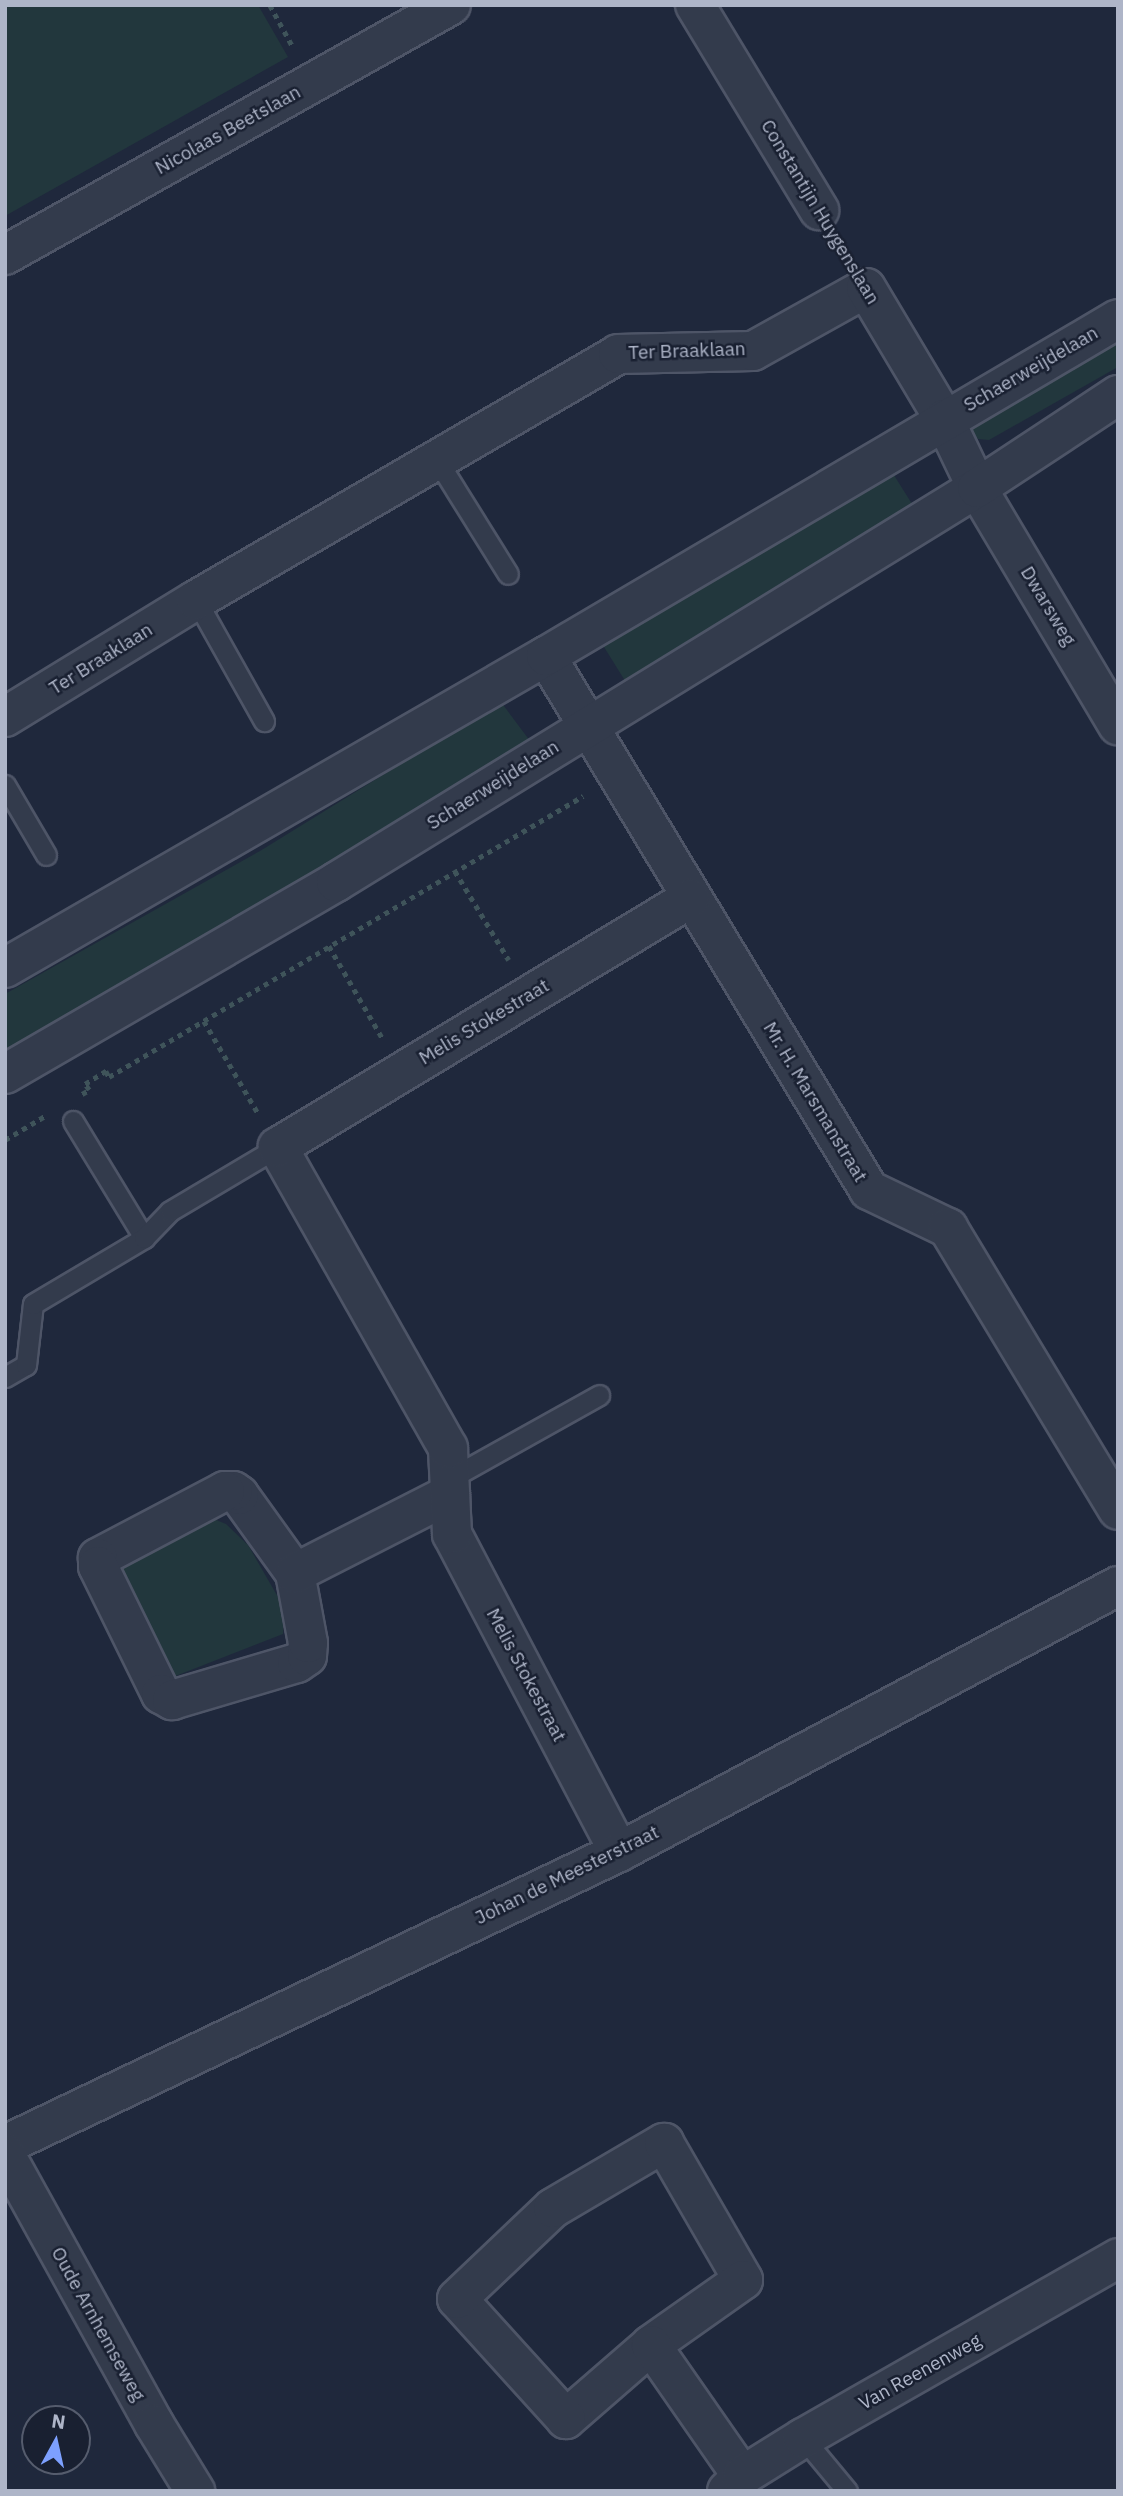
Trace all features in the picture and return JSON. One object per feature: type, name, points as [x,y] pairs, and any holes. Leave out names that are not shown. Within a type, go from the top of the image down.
[{"type":"street","name":"Nicolaas Beetslaan","points":[[5,255],[451,5]]},
{"type":"street","name":"Constantijn Huygenslaan","points":[[695,5],[819,210]]},
{"type":"street","name":"Constantijn Huygenslaan","points":[[866,288],[944,419]]},
{"type":"street","name":"Ter Braaklaan","points":[[5,717],[196,600],[618,354],[753,351],[866,288]]},
{"type":"street","name":"Schaerweijdelaan","points":[[5,968],[546,656],[944,419],[1118,319]]},
{"type":"street","name":"Schaerweijdelaan","points":[[5,1074],[336,882],[977,488],[1118,395]]},
{"type":"street","name":"Schaerweijdelaan","points":[[944,419],[977,488]]},
{"type":"street","name":"Dwarsweg","points":[[977,488],[1118,725]]},
{"type":"street","name":"Mr. H. Marsmanstraat","points":[[546,656],[869,1190],[948,1228],[1118,1510]]},
{"type":"street","name":"Melis Stokestraat","points":[[619,1852],[452,1534],[448,1448],[278,1147],[690,898]]},
{"type":"street","points":[[295,1573],[450,1487]]},
{"type":"street","points":[[225,1491],[233,1491],[295,1573],[308,1643],[307,1656],[297,1662],[172,1700],[161,1694],[98,1566],[98,1558],[225,1491]]},
{"type":"street","name":"Johan de Meesterstraat","points":[[5,2145],[619,1852],[1118,1586]]},
{"type":"street","points":[[664,2143],[743,2280],[651,2345],[566,2419],[457,2299],[553,2208],[664,2143]]},
{"type":"street","name":"Oude Arnhemseweg","points":[[5,2154],[154,2424],[195,2491]]},
{"type":"street","name":"Van Reenenweg","points":[[735,2484],[803,2438],[1118,2259]]},
{"type":"street","points":[[651,2345],[735,2484]]},
{"type":"lane","points":[[436,460],[508,574]]},
{"type":"lane","points":[[196,600],[264,721]]},
{"type":"lane","points":[[5,785],[46,855]]},
{"type":"lane","points":[[73,1121],[144,1238]]},
{"type":"lane","name":"Melis Stokestraat","points":[[5,1377],[26,1365],[33,1304],[144,1238],[170,1211],[278,1147]]},
{"type":"lane","points":[[450,1487],[599,1395]]},
{"type":"lane","points":[[803,2438],[847,2491]]},
{"type":"path","points":[[270,5],[313,83]]},
{"type":"path","points":[[72,1100],[89,1090],[85,1084],[106,1071],[109,1077],[618,776]]},
{"type":"path","points":[[455,871],[530,994]]},
{"type":"path","points":[[329,946],[402,1071]]},
{"type":"path","points":[[204,1021],[278,1147]]},
{"type":"path","points":[[5,1140],[52,1112]]},
{"type":"green space","points":[[5,5],[258,5],[288,57],[5,216]]},
{"type":"green space","points":[[1118,329],[1118,367],[989,440],[978,439],[970,429],[972,414]]},
{"type":"green space","points":[[887,464],[912,504],[626,682],[601,643]]},
{"type":"green space","points":[[501,702],[533,745],[5,1052],[5,994],[260,851]]},
{"type":"green space","points":[[209,1517],[226,1524],[248,1545],[278,1597],[284,1616],[283,1634],[173,1677],[114,1560]]}]
